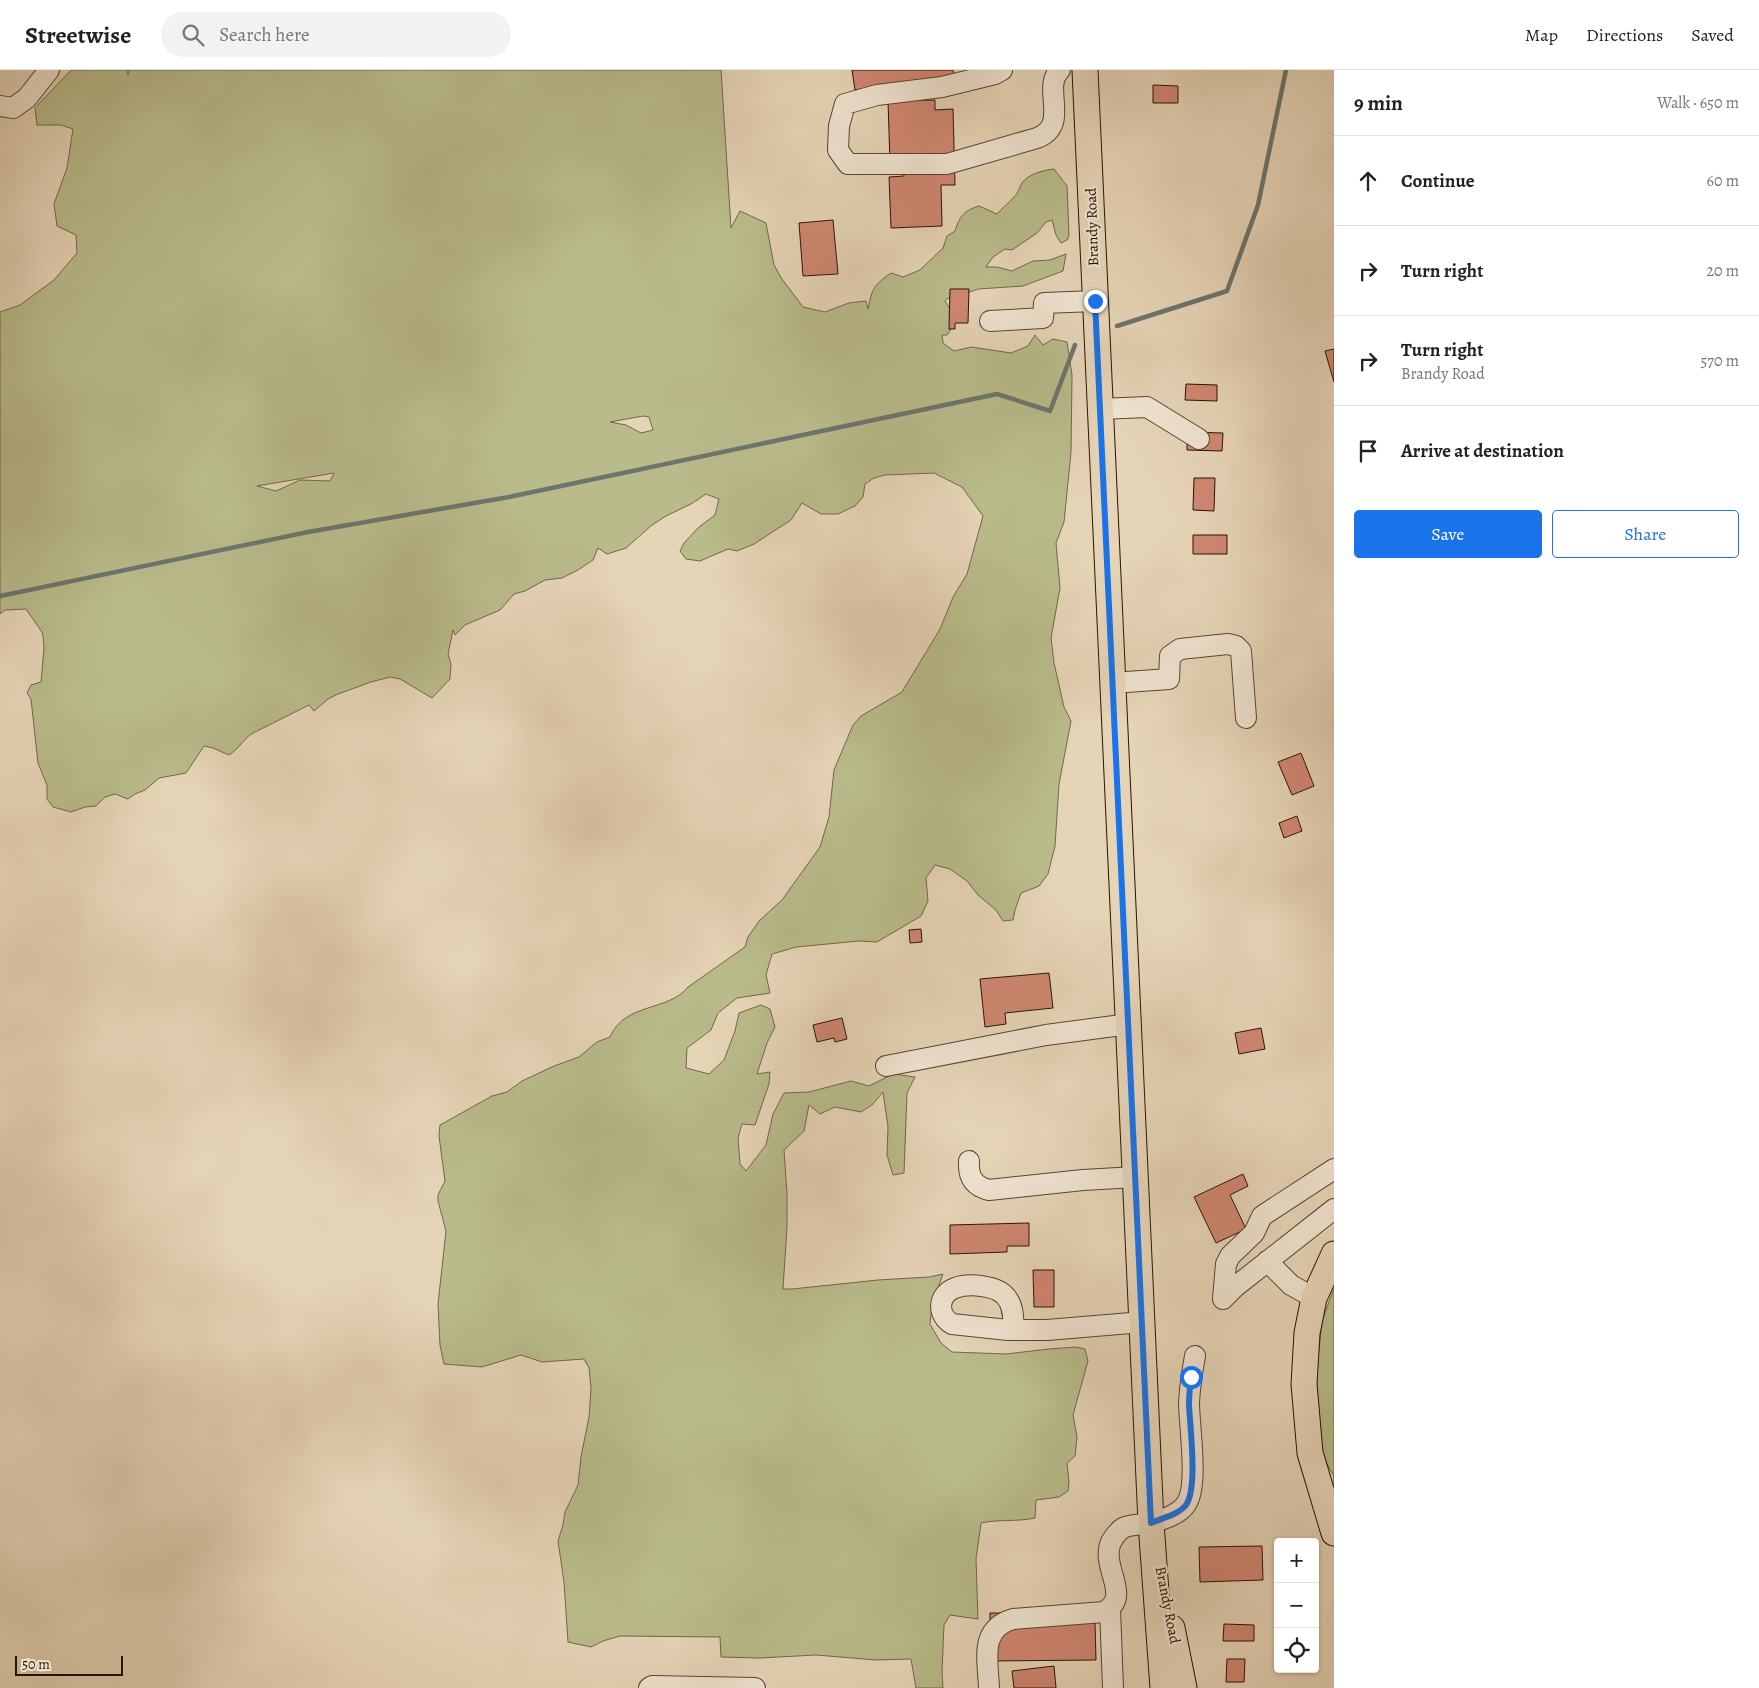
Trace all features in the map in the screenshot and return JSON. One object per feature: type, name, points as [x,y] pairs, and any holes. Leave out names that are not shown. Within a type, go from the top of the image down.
[{"type":"main road","name":"Brandy Road","points":[[1085,70],[1151,1523],[1163,1688]]},
{"type":"main road","points":[[1334,1254],[1314,1298],[1307,1333],[1304,1384],[1310,1453],[1334,1533]]},
{"type":"main road","name":"Brandy Road","points":[[1151,1523],[1184,1688]]},
{"type":"street","points":[[6,107],[27,98],[49,70]]},
{"type":"street","points":[[1002,70],[995,74],[942,87],[877,95],[846,104],[839,126],[838,150],[848,164],[947,164],[1037,138],[1045,135],[1053,123],[1055,102],[1053,80],[1060,70]]},
{"type":"street","points":[[990,321],[1043,318],[1044,303],[1095,301]]},
{"type":"street","points":[[1100,409],[1147,407],[1199,439]]},
{"type":"street","points":[[1112,683],[1168,679],[1170,656],[1180,649],[1228,644],[1236,646],[1241,651],[1246,718]]},
{"type":"street","points":[[886,1066],[1046,1035],[1129,1024]]},
{"type":"street","points":[[969,1161],[971,1178],[976,1185],[988,1190],[1083,1180],[1136,1177]]},
{"type":"street","points":[[1334,1169],[1262,1216],[1254,1233],[1230,1256],[1226,1264],[1223,1299],[1235,1287],[1334,1209]]},
{"type":"street","points":[[1267,1262],[1292,1285],[1314,1298]]},
{"type":"street","points":[[1014,1330],[1047,1330],[1142,1322]]},
{"type":"street","points":[[989,1688],[988,1644],[991,1634],[997,1626],[1013,1619],[1104,1612],[1115,1602],[1117,1594],[1108,1561],[1111,1542],[1116,1534],[1124,1527],[1151,1523],[1179,1511],[1186,1504],[1190,1496],[1192,1464],[1189,1403],[1195,1356]]},
{"type":"street","points":[[1110,1608],[1113,1688]]},
{"type":"street","points":[[649,1688],[652,1686],[755,1688]]},
{"type":"green space","points":[[71,70],[721,70],[731,228],[740,211],[766,223],[774,265],[782,279],[803,307],[825,312],[849,303],[866,301],[868,309],[871,296],[881,281],[891,273],[903,277],[920,270],[943,248],[947,236],[955,231],[959,221],[966,212],[979,206],[997,214],[1015,196],[1022,183],[1032,175],[1054,169],[1067,186],[1069,236],[1067,240],[1061,243],[1056,235],[1052,220],[1046,222],[1037,233],[1012,250],[1005,249],[993,257],[986,267],[997,267],[1012,271],[1033,261],[1050,260],[1066,254],[1063,271],[1023,286],[978,289],[964,294],[957,302],[948,298],[945,301],[950,309],[953,326],[947,335],[942,335],[943,343],[954,351],[971,347],[1011,353],[1028,346],[1035,335],[1043,345],[1053,339],[1067,342],[1072,375],[1071,452],[1064,522],[1056,543],[1060,588],[1051,638],[1054,663],[1064,707],[1071,721],[1059,784],[1055,846],[1048,874],[1039,886],[1021,893],[1013,920],[1003,921],[996,910],[978,895],[967,881],[950,869],[935,865],[926,878],[928,901],[921,916],[877,942],[859,941],[796,947],[772,954],[766,975],[770,993],[737,998],[718,1013],[711,1030],[687,1048],[686,1068],[709,1074],[724,1060],[735,1031],[739,1013],[761,1005],[770,1009],[775,1027],[767,1043],[757,1074],[770,1072],[769,1084],[755,1125],[742,1124],[738,1138],[740,1164],[746,1171],[766,1145],[773,1114],[784,1093],[809,1092],[851,1081],[869,1086],[893,1074],[915,1077],[907,1093],[904,1173],[893,1175],[887,1155],[888,1127],[883,1092],[872,1105],[861,1112],[835,1107],[820,1114],[809,1105],[804,1131],[784,1150],[787,1227],[783,1289],[929,1277],[943,1274],[932,1305],[930,1324],[941,1343],[952,1352],[1006,1354],[1076,1347],[1085,1349],[1088,1361],[1073,1415],[1077,1437],[1075,1456],[1067,1463],[1068,1491],[1059,1497],[1036,1500],[1035,1518],[981,1523],[976,1559],[978,1619],[950,1615],[944,1625],[943,1688],[916,1688],[911,1659],[876,1660],[816,1655],[760,1658],[721,1657],[720,1637],[620,1636],[591,1647],[568,1642],[564,1582],[558,1541],[565,1512],[578,1485],[581,1457],[589,1417],[591,1388],[589,1368],[584,1359],[542,1362],[521,1355],[482,1367],[444,1364],[440,1345],[438,1304],[446,1231],[438,1195],[445,1181],[439,1136],[440,1125],[492,1096],[507,1092],[522,1081],[579,1057],[597,1042],[610,1037],[617,1026],[626,1018],[636,1012],[680,995],[688,987],[745,947],[748,937],[759,921],[782,900],[820,847],[829,817],[834,770],[853,725],[861,716],[902,692],[940,629],[953,597],[967,574],[983,516],[962,487],[934,473],[885,475],[874,478],[865,484],[863,497],[855,506],[838,514],[821,514],[802,503],[791,520],[754,544],[737,551],[728,549],[700,561],[686,559],[680,551],[684,543],[699,527],[715,515],[719,499],[706,494],[652,525],[626,548],[607,554],[598,548],[593,560],[578,570],[562,578],[545,580],[525,591],[514,594],[500,610],[465,625],[455,635],[453,630],[448,654],[451,664],[450,679],[432,698],[400,679],[390,677],[371,682],[328,699],[314,711],[309,705],[253,733],[229,755],[204,746],[186,773],[159,778],[145,790],[128,799],[115,794],[105,797],[96,806],[85,807],[71,812],[53,807],[47,799],[47,785],[38,763],[31,699],[27,693],[31,685],[41,682],[44,648],[42,632],[26,609],[5,610],[0,614],[0,312],[20,305],[54,280],[77,253],[76,235],[57,226],[54,204],[67,168],[73,129],[61,125],[37,125],[35,108]],"holes":[[[643,416],[649,417],[653,430],[641,433],[626,425],[610,422]],[[334,473],[330,481],[300,480],[276,491],[257,486]]]},
{"type":"green space","points":[[1334,1288],[1334,1476],[1321,1454],[1313,1408],[1322,1321]]},
{"type":"building","points":[[852,70],[953,70],[954,75],[855,90]]},
{"type":"building","points":[[1153,85],[1178,86],[1178,103],[1153,103]]},
{"type":"building","points":[[935,100],[935,110],[953,109],[955,185],[941,185],[942,226],[891,228],[889,177],[904,176],[903,162],[890,163],[888,101]]},
{"type":"building","points":[[833,220],[838,274],[803,276],[799,223]]},
{"type":"building","points":[[950,289],[969,289],[968,323],[955,323],[955,329],[949,329]]},
{"type":"building","points":[[1334,349],[1334,382],[1325,351]]},
{"type":"building","points":[[1186,384],[1217,385],[1217,401],[1185,400]]},
{"type":"building","points":[[1187,432],[1223,433],[1222,451],[1187,450]]},
{"type":"building","points":[[1194,478],[1215,478],[1214,511],[1193,510]]},
{"type":"building","points":[[1193,535],[1227,535],[1227,554],[1193,554]]},
{"type":"building","points":[[1301,753],[1314,786],[1292,795],[1278,762]]},
{"type":"building","points":[[1297,816],[1302,831],[1284,838],[1279,823]]},
{"type":"building","points":[[921,929],[922,942],[910,943],[909,930]]},
{"type":"building","points":[[1049,973],[1053,1008],[1005,1013],[1006,1024],[985,1027],[980,979]]},
{"type":"building","points":[[842,1018],[847,1039],[835,1042],[834,1038],[817,1042],[813,1025]]},
{"type":"building","points":[[1261,1028],[1265,1049],[1239,1054],[1235,1033]]},
{"type":"building","points":[[1243,1174],[1248,1186],[1230,1195],[1246,1229],[1216,1243],[1194,1197]]},
{"type":"building","points":[[1029,1223],[1029,1246],[1007,1246],[1007,1252],[950,1254],[950,1225]]},
{"type":"building","points":[[1033,1270],[1054,1270],[1054,1307],[1034,1307]]},
{"type":"building","points":[[1262,1546],[1263,1580],[1200,1582],[1199,1547]]},
{"type":"building","points":[[990,1613],[1029,1613],[1030,1624],[1095,1623],[1096,1660],[990,1661]]},
{"type":"building","points":[[1224,1624],[1254,1625],[1254,1641],[1223,1641]]},
{"type":"building","points":[[1227,1659],[1245,1659],[1244,1682],[1226,1682]]},
{"type":"building","points":[[1054,1666],[1056,1688],[1014,1688],[1012,1671]]},
{"type":"waterway","points":[[1117,326],[1227,291],[1258,205],[1286,70]]},
{"type":"waterway","points":[[0,596],[308,532],[509,497],[997,394],[1050,411],[1075,345]]},
{"type":"route","points":[[1095,301],[1151,1523],[1179,1511],[1186,1504],[1190,1496],[1192,1481],[1189,1403],[1191,1377]]}]
